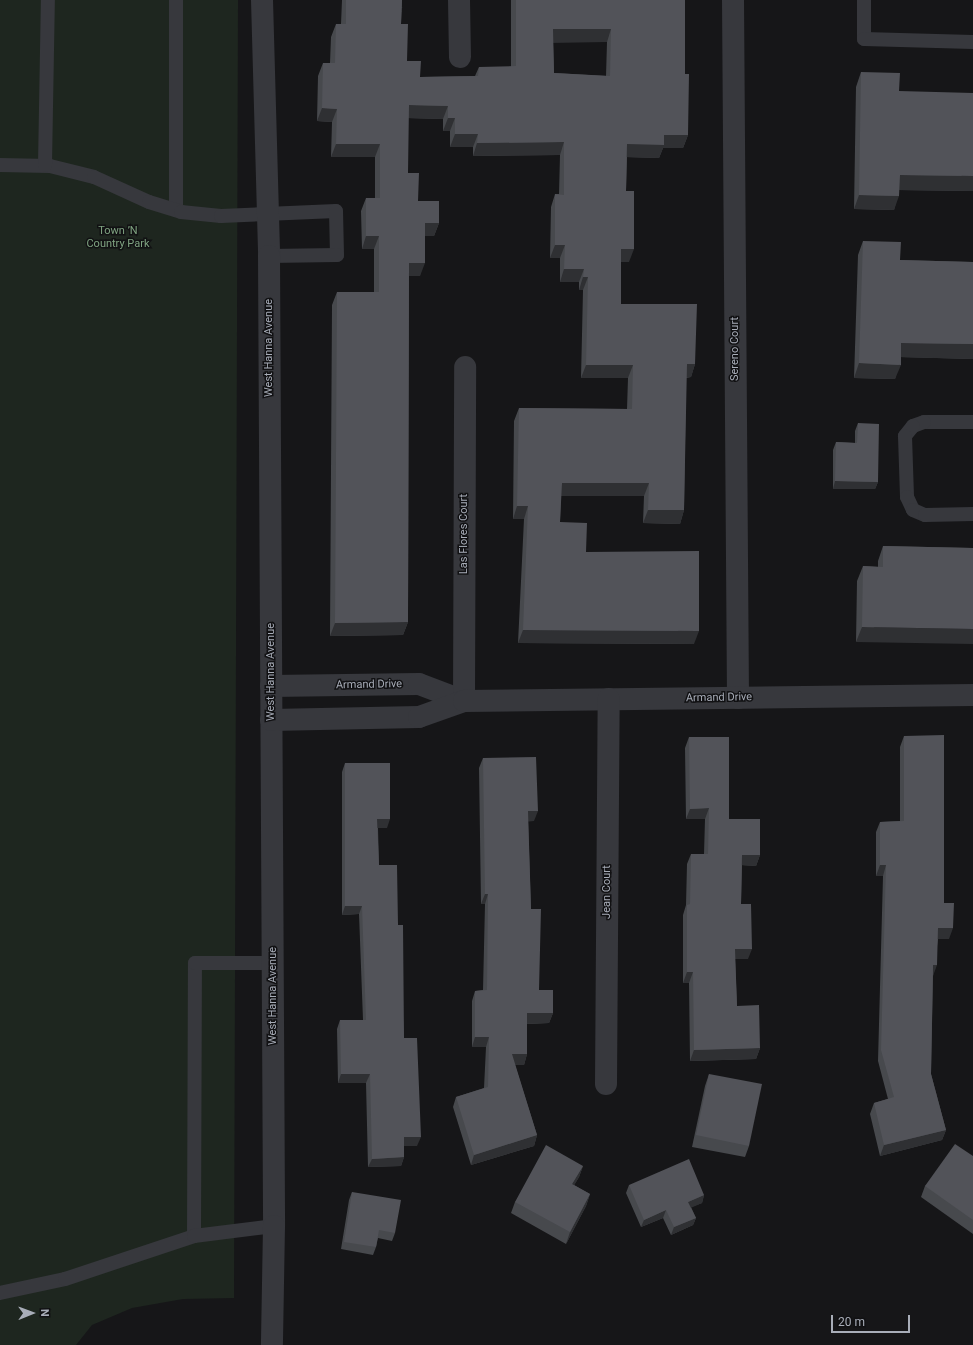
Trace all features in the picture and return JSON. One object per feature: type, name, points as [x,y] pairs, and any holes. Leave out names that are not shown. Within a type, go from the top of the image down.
[{"type":"street","name":"West Hanna Avenue","points":[[262,0],[269,256],[274,1226],[272,1345]]},
{"type":"street","points":[[459,0],[460,57]]},
{"type":"street","name":"Sereno Court","points":[[733,0],[738,698]]},
{"type":"street","name":"Las Flores Court","points":[[464,701],[465,367]]},
{"type":"street","name":"Armand Drive","points":[[271,686],[419,684],[464,701]]},
{"type":"street","name":"Armand Drive","points":[[271,720],[419,717],[464,701],[973,695]]},
{"type":"street","name":"Jean Court","points":[[606,1084],[609,699]]},
{"type":"lane","points":[[46,165],[48,0]]},
{"type":"lane","points":[[176,0],[176,210]]},
{"type":"lane","points":[[864,0],[864,39],[973,42]]},
{"type":"lane","points":[[0,165],[46,165],[94,176],[149,202],[176,210],[221,216],[268,212],[336,211],[337,255],[269,256]]},
{"type":"lane","points":[[973,422],[924,422],[913,426],[905,436],[907,497],[913,510],[925,515],[973,514]]},
{"type":"lane","points":[[194,1236],[195,963],[273,963]]},
{"type":"lane","points":[[0,1293],[65,1279],[194,1236],[274,1226]]},
{"type":"green space","name":"Town ’N Country Park","points":[[0,0],[238,0],[234,1298],[183,1299],[132,1308],[92,1325],[76,1345],[0,1345]]},
{"type":"building","points":[[346,0],[402,0],[401,24],[408,24],[407,61],[421,61],[420,77],[478,76],[479,67],[516,66],[516,0],[685,0],[685,74],[689,74],[688,135],[664,135],[664,145],[627,144],[626,191],[634,191],[634,249],[621,249],[621,304],[697,304],[695,364],[687,364],[684,510],[648,510],[649,483],[562,483],[560,522],[587,523],[586,552],[699,551],[699,631],[523,630],[528,506],[517,506],[519,408],[632,409],[633,365],[586,365],[588,277],[583,277],[584,269],[564,269],[565,245],[555,245],[555,194],[564,195],[564,142],[477,143],[478,134],[455,134],[455,118],[448,118],[448,106],[409,105],[408,173],[419,173],[418,201],[439,201],[439,223],[425,223],[425,263],[409,263],[408,622],[335,623],[337,292],[379,292],[379,236],[366,236],[366,198],[380,198],[380,144],[336,144],[337,109],[322,108],[323,63],[335,63],[336,24],[346,24]],"holes":[[[553,29],[611,29],[610,76],[554,73]]]},
{"type":"building","points":[[861,72],[900,73],[899,91],[973,93],[973,176],[900,175],[899,196],[859,195]]},
{"type":"building","points":[[863,241],[901,242],[900,260],[973,262],[973,344],[901,343],[901,365],[859,363]]},
{"type":"building","points":[[858,423],[879,424],[878,482],[835,481],[836,442],[857,443]]},
{"type":"building","points":[[883,546],[973,548],[973,629],[862,627],[863,566],[883,567]]},
{"type":"building","points":[[944,735],[944,903],[954,903],[953,928],[938,928],[937,965],[933,965],[931,1074],[946,1130],[884,1145],[874,1103],[894,1097],[881,1050],[886,865],[880,865],[880,822],[904,821],[904,736]]},
{"type":"building","points":[[689,737],[729,737],[729,819],[760,819],[760,855],[742,855],[741,904],[751,904],[752,949],[735,949],[737,1006],[759,1005],[760,1048],[694,1050],[693,972],[687,972],[687,905],[690,904],[691,854],[708,854],[709,808],[690,809]]},
{"type":"building","points":[[536,757],[538,811],[528,811],[531,909],[541,909],[539,990],[553,990],[553,1013],[527,1013],[527,1054],[512,1054],[537,1135],[474,1155],[456,1097],[488,1087],[489,1037],[475,1037],[475,991],[487,990],[488,894],[485,894],[483,758]]},
{"type":"building","points":[[345,763],[390,763],[390,819],[377,819],[379,865],[397,865],[398,925],[403,925],[404,1038],[417,1038],[421,1137],[404,1137],[404,1157],[372,1159],[370,1074],[341,1074],[340,1020],[366,1020],[362,906],[345,906]]},
{"type":"building","points":[[709,1074],[762,1084],[749,1146],[696,1135]]},
{"type":"building","points":[[955,1144],[973,1156],[973,1220],[925,1186]]},
{"type":"building","points":[[546,1145],[583,1166],[572,1184],[590,1194],[570,1232],[515,1202]]},
{"type":"building","points":[[689,1159],[704,1195],[688,1202],[696,1218],[674,1227],[666,1210],[644,1220],[629,1185]]},
{"type":"building","points":[[352,1192],[401,1200],[395,1233],[379,1230],[376,1247],[344,1242]]}]
